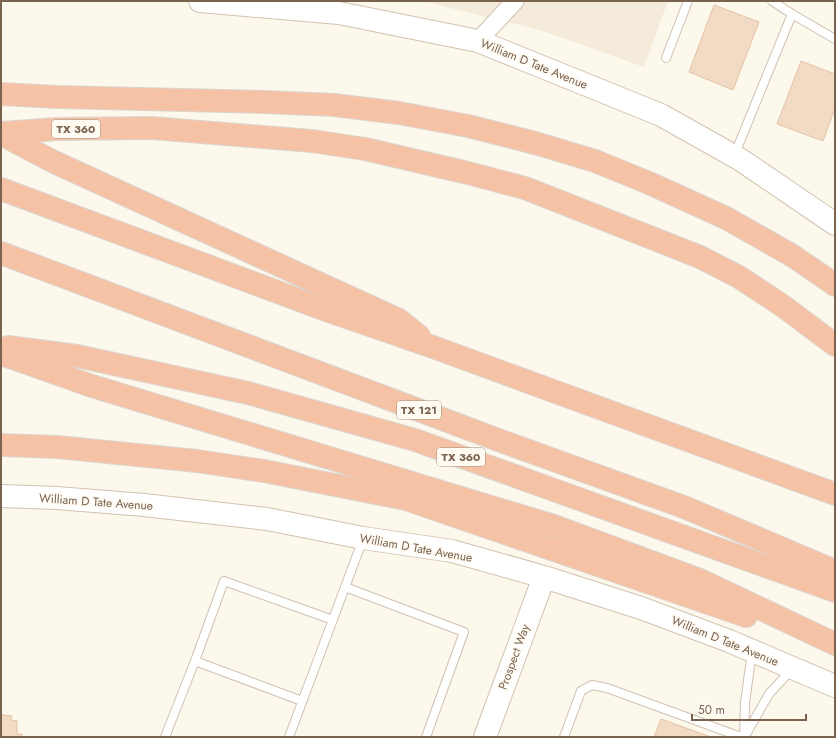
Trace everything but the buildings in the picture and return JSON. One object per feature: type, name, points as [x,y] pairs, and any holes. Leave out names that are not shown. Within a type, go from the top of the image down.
[{"type":"highway","points":[[1,94],[334,105],[399,113],[468,126],[535,143],[595,162],[649,183],[726,218],[793,256],[835,285]]},
{"type":"highway","name":"TX 360","points":[[1,134],[58,129],[152,128],[312,141],[365,149],[525,188],[700,257],[739,277],[783,306]]},
{"type":"highway","points":[[1,134],[52,161],[399,320],[433,347]]},
{"type":"highway","points":[[1,189],[318,308],[433,347],[835,494]]},
{"type":"highway","name":"TX 121","points":[[1,253],[502,441],[684,507],[835,571]]},
{"type":"highway","points":[[783,306],[815,314],[835,328]]},
{"type":"highway","points":[[783,306],[835,346]]},
{"type":"highway","name":"TX 360","points":[[1,346],[77,356],[248,393],[415,440],[835,591]]},
{"type":"highway","points":[[1,354],[149,404],[554,526],[700,580],[790,624],[835,644]]},
{"type":"highway","points":[[1,445],[57,447],[204,462],[264,471],[406,499],[772,625],[790,624]]},
{"type":"main road","name":"William D Tate Avenue","points":[[201,1],[339,13],[478,41],[661,115],[734,156],[835,224]]},
{"type":"main road","name":"William D Tate Avenue","points":[[1,496],[65,498],[227,514],[267,519],[363,538],[452,552],[544,577],[641,608],[752,650],[835,686]]},
{"type":"main road","name":"Prospect Way","points":[[485,737],[544,577]]},
{"type":"street","points":[[478,41],[515,1]]},
{"type":"lane","points":[[666,58],[688,1]]},
{"type":"lane","points":[[772,1],[835,39]]},
{"type":"lane","points":[[734,156],[792,14]]},
{"type":"lane","points":[[289,737],[363,538]]},
{"type":"lane","points":[[165,737],[224,581],[333,620]]},
{"type":"lane","points":[[345,587],[464,632],[426,737]]},
{"type":"lane","points":[[743,737],[745,703],[752,650]]},
{"type":"lane","points":[[194,661],[302,701]]},
{"type":"lane","points":[[743,737],[769,694],[793,668]]},
{"type":"lane","points":[[564,737],[581,691],[592,685],[607,688],[743,737]]},
{"type":"shaded area","points":[[422,1],[668,1],[644,67],[543,31]]}]
